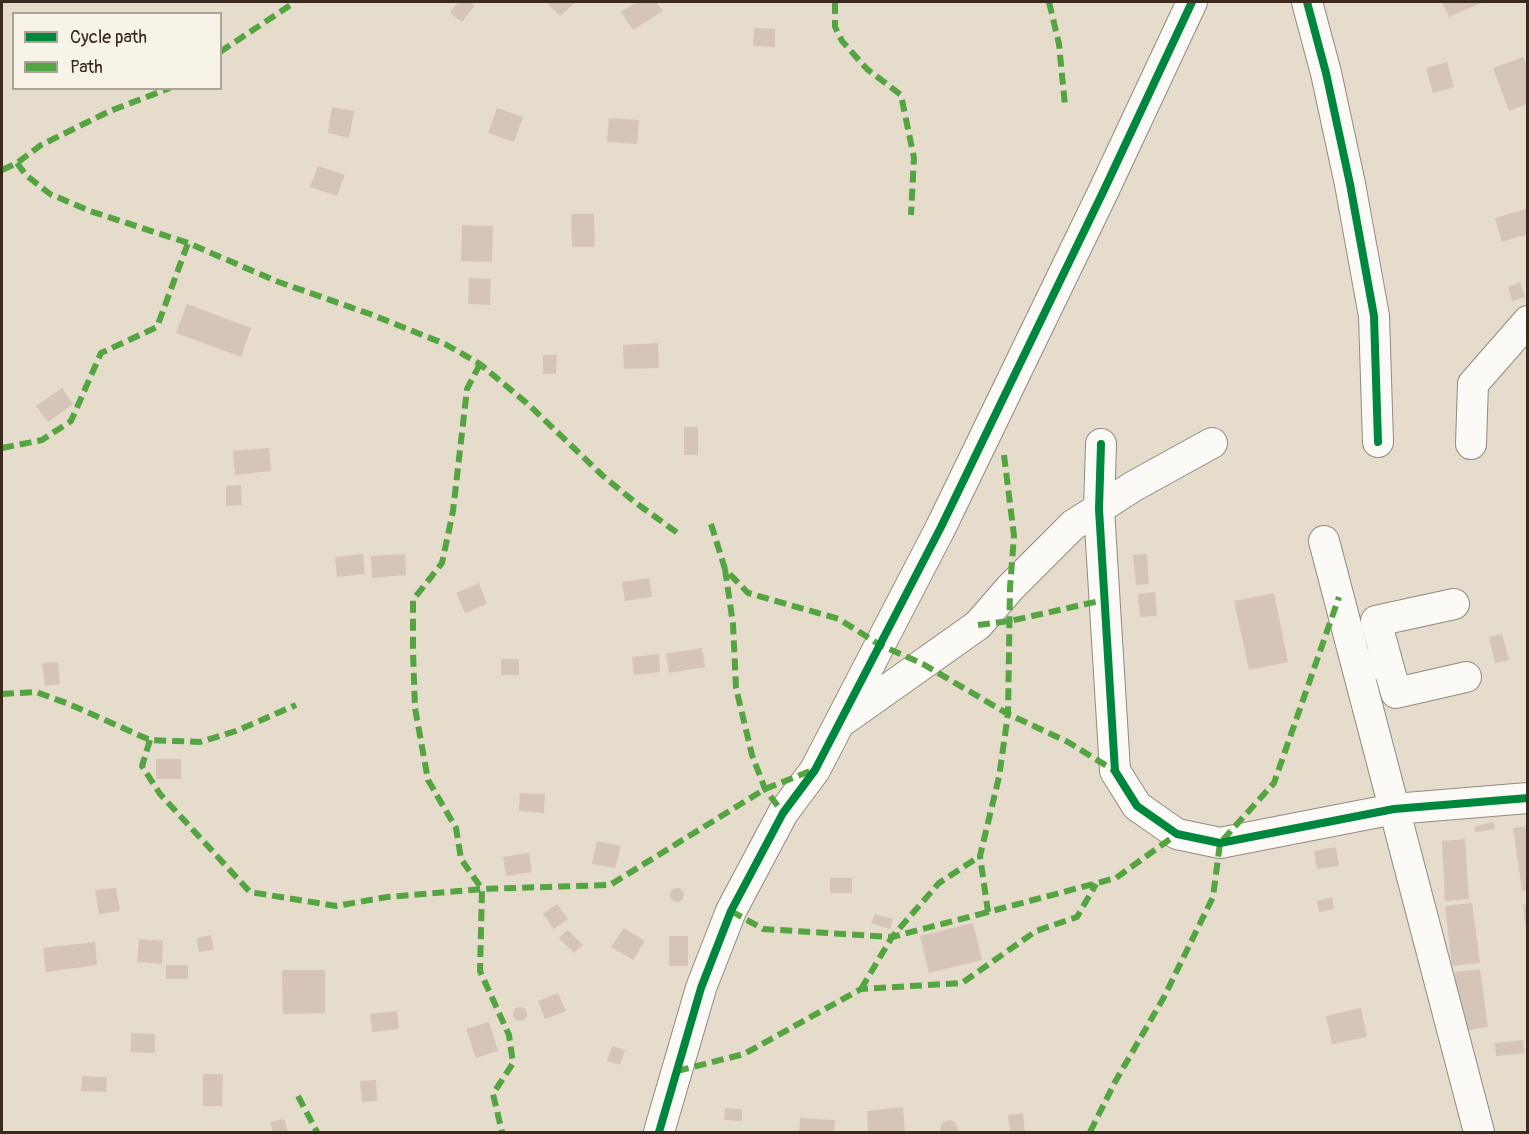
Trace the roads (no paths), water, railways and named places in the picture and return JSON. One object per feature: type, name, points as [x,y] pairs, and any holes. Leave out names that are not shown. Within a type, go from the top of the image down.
[{"type":"street","points":[[659,1132],[701,988],[731,911],[783,813],[815,770],[941,527],[1192,2]]},
{"type":"street","points":[[1307,2],[1326,73],[1350,184],[1374,316],[1378,442]]},
{"type":"street","points":[[1471,444],[1473,384],[1527,321]]},
{"type":"street","points":[[839,723],[978,625],[1010,588],[1073,525],[1134,486],[1212,443]]},
{"type":"street","points":[[1101,444],[1099,509],[1115,771],[1137,806],[1177,834],[1220,843],[1394,809],[1527,798]]},
{"type":"street","points":[[1324,541],[1479,1132]]},
{"type":"street","points":[[1454,603],[1376,621],[1396,693],[1467,677]]},
{"type":"street","points":[[1358,668],[1387,661]]}]
